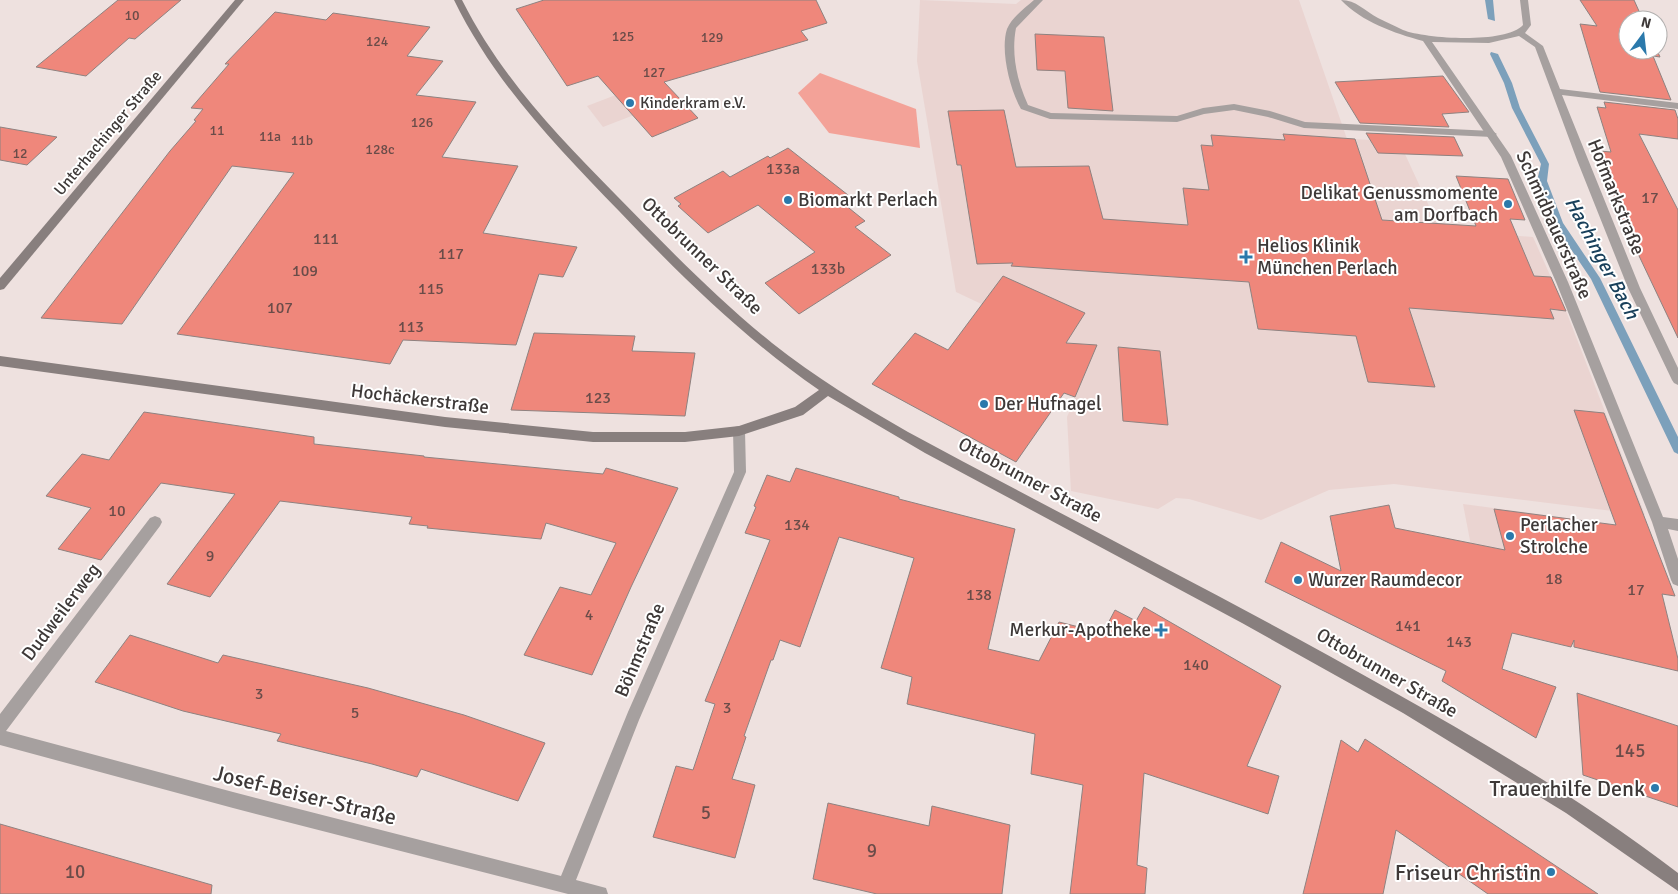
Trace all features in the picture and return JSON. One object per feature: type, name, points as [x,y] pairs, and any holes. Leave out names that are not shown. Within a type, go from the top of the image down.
[{"type":"main road","name":"Unterhachinger Straße","points":[[0,286],[240,0]]},
{"type":"main road","name":"Ottobrunner Straße","points":[[458,0],[466,18],[492,63],[523,103],[551,133],[694,281],[770,347],[828,390],[966,469],[1234,610],[1392,699],[1515,772],[1635,849],[1678,883]]},
{"type":"main road","name":"Hochäckerstraße","points":[[0,360],[518,430],[593,437],[685,437],[739,430],[799,411],[828,390]]},
{"type":"street","points":[[1038,0],[1012,27],[1010,44],[1016,92],[1024,107],[1050,116],[1177,119],[1203,111],[1234,107],[1270,114],[1304,125],[1492,134]]},
{"type":"street","points":[[1345,0],[1375,20],[1401,32],[1426,39],[1489,40],[1520,33],[1527,25],[1524,0]]},
{"type":"street","name":"Hofmarkstraße","points":[[1520,33],[1539,46],[1634,288],[1678,380]]},
{"type":"street","name":"Schmidbauerstraße","points":[[1426,39],[1506,156],[1562,282],[1659,522],[1678,580]]},
{"type":"street","points":[[1556,91],[1678,106]]},
{"type":"street","name":"Böhmstraße","points":[[566,884],[662,647],[740,472],[739,430]]},
{"type":"street","name":"Dudweilerweg","points":[[0,726],[155,522]]},
{"type":"street","points":[[1659,522],[1678,525]]},
{"type":"street","name":"Josef-Beiser-Straße","points":[[0,737],[234,800],[600,894]]},
{"type":"shaded area","name":"Helios Klinik München Perlach","points":[[920,0],[1016,4],[1021,0],[1299,0],[1347,139],[1399,141],[1440,230],[1533,237],[1566,311],[1645,515],[1394,484],[1329,490],[1261,520],[1189,499],[1176,498],[1158,509],[1071,491],[1067,417],[1092,356],[956,292],[917,61]]},
{"type":"shaded area","points":[[820,73],[916,109],[920,148],[829,133],[798,93]]},
{"type":"shaded area","name":"Kinderkram e.V.","points":[[655,80],[673,100],[603,127],[587,106]]},
{"type":"shaded area","name":"Perlacher Strolche","points":[[1463,504],[1546,515],[1571,606],[1473,556]]},
{"type":"building","points":[[118,0],[181,0],[135,39],[129,38],[86,76],[36,67]]},
{"type":"building","points":[[544,0],[816,0],[827,23],[801,31],[808,40],[664,82],[698,118],[652,137],[598,76],[567,86],[516,9]]},
{"type":"building","points":[[1580,0],[1634,0],[1638,10],[1618,10],[1618,60],[1655,60],[1671,100],[1600,92],[1580,24],[1597,26]]},
{"type":"building","points":[[275,12],[326,20],[333,13],[430,27],[407,56],[443,61],[416,95],[476,102],[442,157],[518,166],[483,233],[577,247],[563,277],[539,274],[516,345],[403,340],[390,364],[177,334],[294,173],[232,166],[122,324],[41,318],[170,151],[196,121],[194,120],[203,109],[191,108],[229,64],[225,64]]},
{"type":"building","points":[[1035,34],[1104,37],[1113,111],[1068,108],[1065,71],[1037,70]]},
{"type":"building","points":[[1443,76],[1469,112],[1442,114],[1449,127],[1360,123],[1335,82]]},
{"type":"building","points":[[1604,102],[1675,110],[1678,119],[1678,139],[1639,134],[1678,210],[1678,338],[1622,220],[1599,151],[1611,152],[1597,107],[1606,108]]},
{"type":"building","points":[[1004,110],[1016,167],[1089,166],[1103,219],[1188,225],[1183,188],[1209,190],[1201,145],[1213,146],[1211,135],[1285,140],[1283,134],[1355,139],[1382,220],[1476,226],[1456,176],[1508,179],[1525,220],[1510,219],[1534,276],[1551,277],[1566,311],[1550,309],[1554,319],[1409,308],[1435,387],[1368,382],[1356,336],[1258,329],[1249,282],[1011,266],[1013,263],[977,264],[961,165],[957,165],[948,111]]},
{"type":"building","points":[[0,127],[57,137],[27,165],[0,160]]},
{"type":"building","points":[[1366,133],[1454,137],[1463,156],[1378,153]]},
{"type":"building","points":[[788,148],[848,195],[839,200],[865,221],[855,227],[891,255],[799,314],[765,283],[815,252],[758,205],[708,233],[678,206],[681,204],[674,198],[723,171],[730,177],[768,156],[770,158]]},
{"type":"building","points":[[1003,276],[1085,313],[1066,343],[1097,345],[1075,397],[1064,393],[1016,462],[872,384],[915,333],[948,350]]},
{"type":"building","points":[[534,333],[635,336],[632,351],[695,353],[685,416],[511,410]]},
{"type":"building","points":[[1118,347],[1160,351],[1168,425],[1123,421]]},
{"type":"building","points":[[1574,410],[1604,413],[1675,596],[1662,594],[1678,659],[1678,671],[1574,647],[1574,640],[1571,647],[1512,633],[1502,669],[1556,687],[1536,738],[1442,681],[1446,671],[1265,582],[1281,542],[1341,571],[1330,516],[1389,505],[1395,528],[1505,550],[1494,509],[1616,525]]},
{"type":"building","points":[[144,412],[314,437],[314,444],[424,457],[603,474],[606,468],[678,488],[592,675],[524,655],[560,587],[591,595],[616,543],[546,523],[541,539],[427,528],[428,526],[409,524],[412,517],[280,501],[210,597],[167,584],[235,494],[161,483],[101,560],[58,549],[91,508],[46,496],[82,454],[109,460]]},
{"type":"building","points":[[796,468],[899,497],[899,499],[1015,529],[988,649],[1039,661],[1059,622],[1103,633],[1115,610],[1136,621],[1144,607],[1281,686],[1247,766],[1279,776],[1268,814],[1144,773],[1137,865],[1147,868],[1145,894],[1070,894],[1083,785],[1031,774],[1035,734],[907,704],[912,677],[881,668],[914,558],[839,537],[800,647],[780,640],[744,736],[746,737],[732,779],[755,785],[735,858],[653,837],[676,766],[693,770],[715,704],[705,701],[770,540],[745,533],[756,507],[754,506],[767,475],[790,482]]},
{"type":"building","points":[[130,635],[218,663],[223,655],[368,688],[464,715],[545,743],[518,801],[421,769],[417,777],[277,741],[281,734],[183,711],[95,682]]},
{"type":"building","points":[[1577,693],[1678,726],[1678,807],[1583,775]]},
{"type":"building","points":[[1365,739],[1598,894],[1488,894],[1396,830],[1383,894],[1303,894],[1341,740],[1358,752]]},
{"type":"building","points":[[828,803],[929,826],[932,806],[1010,825],[1002,894],[877,894],[813,879]]},
{"type":"building","points":[[0,824],[212,885],[211,894],[0,894]]},
{"type":"waterway","name":"Hachinger Bach","points":[[1489,0],[1492,19]]},
{"type":"waterway","name":"Hachinger Bach","points":[[1494,54],[1508,83],[1516,108],[1545,164],[1542,181],[1559,224],[1595,278],[1678,449]]},
{"type":"place","name":"Kinderkram e.V.","points":[[630,103]]},
{"type":"place","name":"Biomarkt Perlach","points":[[788,200]]},
{"type":"place","name":"Delikat Genussmomente am Dorfbach","points":[[1508,204]]},
{"type":"place","name":"Helios Klinik München Perlach","points":[[1246,257]]},
{"type":"place","name":"Der Hufnagel","points":[[984,404]]},
{"type":"place","name":"Perlacher Strolche","points":[[1510,536]]},
{"type":"place","name":"Wurzer Raumdecor","points":[[1298,580]]},
{"type":"place","name":"Merkur-Apotheke","points":[[1161,630]]},
{"type":"place","name":"Trauerhilfe Denk","points":[[1655,788]]},
{"type":"place","name":"Friseur Christin","points":[[1551,872]]}]
